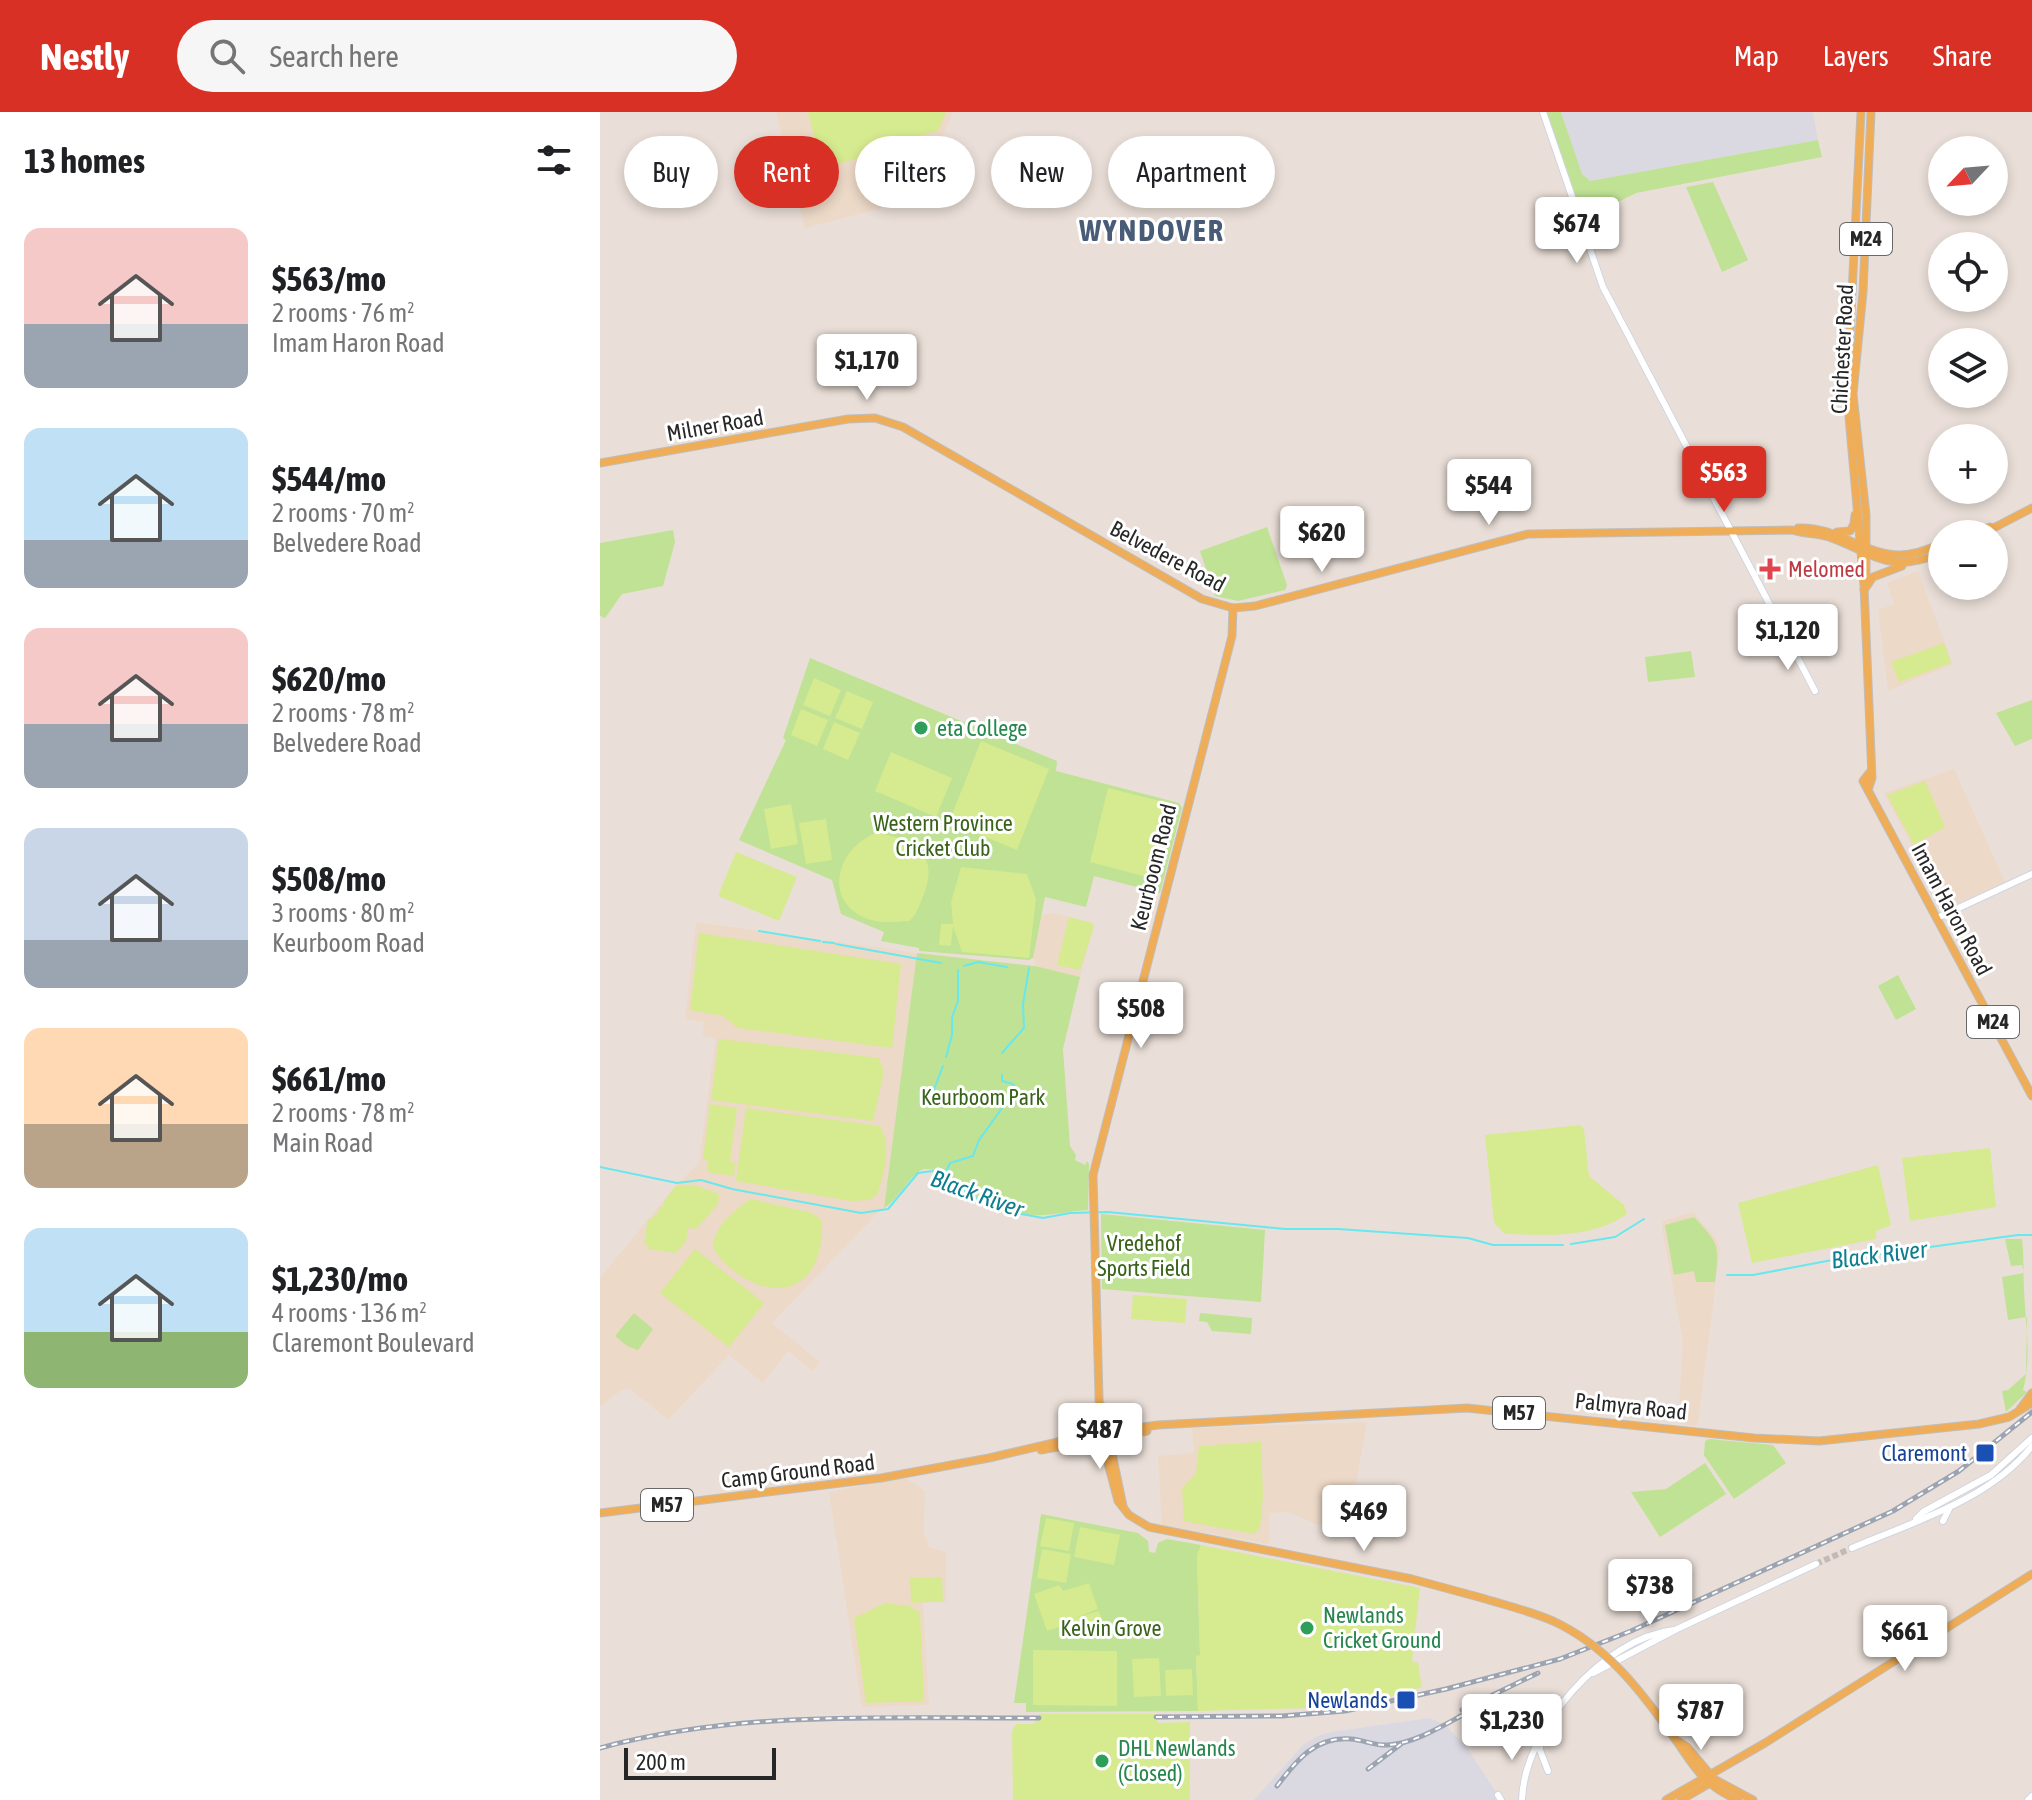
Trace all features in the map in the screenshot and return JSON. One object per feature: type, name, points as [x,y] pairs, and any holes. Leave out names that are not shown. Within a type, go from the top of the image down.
[{"type":"main road","name":"Chichester Road","points":[[1861,112],[1847,394],[1863,549],[1872,781],[1868,790]]},
{"type":"main road","name":"Chichester Road","points":[[1864,588],[1864,495],[1853,394],[1863,292],[1871,112]]},
{"type":"main road","name":"Milner Road","points":[[600,463],[848,419],[869,417],[884,420]]},
{"type":"main road","name":"Belvedere Road","points":[[884,420],[903,427],[1202,599],[1236,608],[1328,588],[1522,535],[1792,530],[1819,534],[1863,549]]},
{"type":"main road","points":[[1831,531],[1848,532],[1853,528],[1856,492]]},
{"type":"main road","points":[[2007,520],[2032,508]]},
{"type":"main road","name":"Belvedere Road","points":[[1792,530],[1807,527],[1831,531],[1863,549]]},
{"type":"main road","points":[[1847,545],[1862,573]]},
{"type":"main road","points":[[1863,549],[1895,555],[1928,552]]},
{"type":"main road","points":[[1863,549],[1887,562],[1908,563]]},
{"type":"main road","points":[[1864,588],[1873,577],[1928,555]]},
{"type":"main road","name":"Keurboom Road","points":[[1236,608],[1232,635],[1093,1179],[1099,1394],[1104,1435],[1123,1506],[1135,1520],[1153,1528],[1412,1579],[1552,1621],[1598,1649],[1632,1681],[1676,1740],[1711,1778]]},
{"type":"main road","name":"Imam Haron Road","points":[[1870,772],[1863,781],[2032,1096]]},
{"type":"main road","points":[[2016,1414],[2032,1393]]},
{"type":"main road","name":"Palmyra Road","points":[[1104,1435],[1192,1424],[1467,1408],[1754,1438],[1819,1441],[1942,1430],[1995,1421],[2016,1414],[2032,1403]]},
{"type":"main road","name":"Camp Ground Road","points":[[600,1513],[867,1480],[1104,1435]]},
{"type":"main road","points":[[1681,1800],[2032,1574]]},
{"type":"main road","points":[[1666,1800],[1711,1778]]},
{"type":"main road","points":[[1711,1778],[1738,1800]]},
{"type":"main road","points":[[1711,1778],[1753,1800]]},
{"type":"street","points":[[1543,112],[1598,278],[1815,691]]},
{"type":"street","points":[[1937,918],[2032,874]]},
{"type":"street","points":[[1916,1519],[1923,1512],[1991,1475],[2032,1438]]},
{"type":"street","points":[[1852,1548],[1951,1506],[1995,1480],[2032,1446]]},
{"type":"street","points":[[1943,1521],[1944,1514],[1951,1506]]},
{"type":"street","points":[[1522,1800],[1526,1769],[1540,1735],[1563,1701],[1593,1673],[1677,1629],[1816,1564]]},
{"type":"street","points":[[1540,1735],[1540,1750],[1548,1771]]},
{"type":"shaded area","points":[[776,112],[953,112],[943,136],[855,136],[855,208],[881,208],[805,228],[800,208],[839,208],[839,136],[782,136]]},
{"type":"shaded area","points":[[1561,112],[1813,112],[1818,140],[1590,181],[1582,174]]},
{"type":"shaded area","points":[[1918,571],[1953,664],[1888,691],[1878,610],[1894,604],[1887,583]]},
{"type":"shaded area","points":[[1954,769],[2005,882],[1949,907],[1944,905],[1884,793]]},
{"type":"shaded area","points":[[1054,913],[1094,926],[1080,977],[1035,966],[1033,946],[1040,915]]},
{"type":"shaded area","points":[[696,922],[917,953],[884,1208],[772,1323],[820,1362],[813,1371],[788,1351],[763,1383],[729,1355],[668,1420],[630,1389],[622,1390],[600,1406],[600,1278],[676,1185],[699,1163],[715,1042],[714,1038],[703,1036],[704,1022],[685,1019]]},
{"type":"shaded area","points":[[1693,1212],[1717,1240],[1720,1249],[1698,1422],[1695,1426],[1678,1421],[1683,1342],[1662,1227],[1663,1221]]},
{"type":"shaded area","points":[[1367,1422],[1348,1529],[1312,1523],[1289,1512],[1269,1513],[1269,1544],[1162,1525],[1158,1456],[1194,1453],[1192,1428]]},
{"type":"shaded area","points":[[901,1478],[925,1491],[924,1533],[929,1547],[946,1552],[946,1602],[923,1603],[929,1705],[862,1707],[829,1492]]},
{"type":"shaded area","points":[[1429,1718],[1444,1724],[1466,1746],[1501,1800],[1254,1800],[1303,1745],[1318,1736]]},
{"type":"green space","points":[[808,112],[946,112],[938,131],[918,136],[855,136],[855,159],[839,164],[839,136],[814,136]]},
{"type":"green space","points":[[1543,112],[1561,112],[1582,174],[1590,181],[1818,140],[1822,157],[1636,193],[1612,205],[1576,212]]},
{"type":"green space","points":[[1713,182],[1748,260],[1722,272],[1686,187]]},
{"type":"green space","points":[[1267,527],[1287,585],[1285,590],[1238,601],[1215,596],[1200,551]]},
{"type":"green space","points":[[673,530],[675,542],[663,586],[622,594],[605,618],[600,616],[600,543]]},
{"type":"green space","points":[[1944,643],[1951,663],[1899,682],[1891,662]]},
{"type":"green space","points":[[1691,651],[1695,677],[1648,682],[1645,657]]},
{"type":"green space","name":"Western Province Cricket Club","points":[[810,658],[1057,761],[1056,771],[1179,803],[1182,808],[1160,893],[1094,876],[1086,907],[1045,897],[1033,958],[1029,960],[919,951],[919,948],[881,941],[884,932],[841,914],[832,880],[739,840],[786,740],[783,738]]},
{"type":"green space","points":[[814,678],[841,690],[830,716],[803,705]]},
{"type":"green space","points":[[847,691],[873,702],[862,729],[835,718]]},
{"type":"green space","points":[[2032,700],[2032,739],[2015,746],[1996,713]]},
{"type":"green space","points":[[801,709],[828,720],[817,746],[791,735]]},
{"type":"green space","points":[[834,722],[860,733],[848,760],[823,749]]},
{"type":"green space","points":[[981,741],[1049,769],[1017,850],[949,822]]},
{"type":"green space","points":[[891,752],[952,778],[936,817],[875,791]]},
{"type":"green space","points":[[1925,781],[1945,827],[1914,845],[1887,795]]},
{"type":"green space","points":[[1108,788],[1176,805],[1158,880],[1090,862]]},
{"type":"green space","points":[[791,804],[798,844],[771,849],[764,809]]},
{"type":"green space","points":[[826,819],[832,860],[806,864],[799,823]]},
{"type":"green space","points":[[876,833],[912,844],[926,858],[928,880],[918,909],[909,921],[870,920],[843,899],[840,874],[844,861],[863,840]]},
{"type":"green space","points":[[736,852],[797,877],[779,921],[718,896]]},
{"type":"green space","points":[[961,867],[1027,874],[1036,899],[1029,958],[962,952],[953,926],[951,946],[939,945],[941,924],[953,924],[951,902]]},
{"type":"green space","points":[[1069,917],[1094,926],[1080,970],[1057,965]]},
{"type":"green space","points":[[699,933],[901,964],[892,1048],[738,1028],[723,1016],[690,1010]]},
{"type":"green space","name":"Keurboom Park","points":[[917,953],[1035,966],[1080,977],[1063,1049],[1070,1146],[1076,1155],[1075,1160],[1089,1164],[1088,1210],[1046,1215],[1016,1212],[979,1198],[931,1169],[924,1169],[915,1175],[884,1208]]},
{"type":"green space","points":[[1898,975],[1916,1009],[1896,1020],[1878,986]]},
{"type":"green space","points":[[719,1039],[879,1058],[884,1072],[873,1121],[711,1100]]},
{"type":"green space","points":[[710,1104],[737,1108],[730,1162],[735,1163],[734,1176],[707,1172],[708,1160],[703,1159]]},
{"type":"green space","points":[[746,1108],[880,1126],[886,1151],[877,1195],[869,1200],[851,1201],[736,1181]]},
{"type":"green space","points":[[1580,1125],[1584,1129],[1589,1176],[1624,1205],[1627,1214],[1583,1232],[1505,1234],[1494,1223],[1485,1135]]},
{"type":"green space","points":[[1990,1148],[1996,1207],[1910,1221],[1902,1158]]},
{"type":"green space","points":[[1878,1165],[1891,1225],[1876,1231],[1876,1239],[1752,1263],[1738,1203]]},
{"type":"green space","points":[[694,1185],[719,1194],[718,1204],[696,1229],[688,1228],[686,1242],[675,1253],[648,1249],[649,1245],[644,1244],[648,1219],[652,1220],[658,1214],[659,1207],[663,1207],[676,1186]]},
{"type":"green space","points":[[751,1199],[812,1213],[821,1220],[817,1259],[809,1273],[798,1282],[770,1288],[752,1282],[734,1271],[715,1251],[714,1240],[721,1226]]},
{"type":"green space","name":"Vredehof Sports Field","points":[[1101,1214],[1265,1230],[1261,1302],[1102,1289]]},
{"type":"green space","points":[[1694,1217],[1716,1246],[1715,1282],[1696,1282],[1694,1271],[1674,1275],[1665,1225]]},
{"type":"green space","points":[[2005,1239],[2022,1239],[2023,1271],[2022,1265],[2011,1266]]},
{"type":"green space","points":[[695,1249],[764,1303],[729,1347],[660,1293]]},
{"type":"green space","points":[[2023,1273],[2026,1317],[2008,1320],[2002,1277]]},
{"type":"green space","points":[[1133,1295],[1187,1299],[1185,1323],[1131,1319]]},
{"type":"green space","points":[[634,1313],[653,1329],[638,1350],[615,1336]]},
{"type":"green space","points":[[1200,1313],[1252,1318],[1251,1334],[1212,1331],[1207,1322],[1199,1321]]},
{"type":"green space","points":[[2027,1331],[2027,1365],[2026,1378],[2023,1390],[2027,1392],[2006,1412],[2002,1391],[2008,1390],[2026,1374]]},
{"type":"green space","points":[[1705,1441],[1773,1445],[1786,1463],[1734,1499],[1704,1455]]},
{"type":"green space","points":[[1261,1442],[1263,1496],[1260,1528],[1253,1534],[1184,1521],[1182,1489],[1196,1473],[1199,1446]]},
{"type":"green space","points":[[1705,1463],[1726,1494],[1660,1537],[1631,1492],[1666,1489]]},
{"type":"green space","name":"Kelvin Grove","points":[[1041,1514],[1138,1533],[1148,1541],[1149,1552],[1155,1553],[1158,1543],[1167,1539],[1201,1545],[1197,1555],[1198,1711],[1026,1712],[1026,1703],[1014,1703]]},
{"type":"green space","points":[[1046,1518],[1074,1523],[1069,1551],[1040,1546]]},
{"type":"green space","points":[[1080,1527],[1120,1535],[1114,1565],[1074,1557]]},
{"type":"green space","name":"Newlands Cricket Ground","points":[[1201,1545],[1420,1588],[1412,1661],[1418,1663],[1422,1687],[1373,1702],[1313,1708],[1198,1711],[1197,1555]]},
{"type":"green space","points":[[1042,1549],[1071,1554],[1066,1583],[1037,1578]]},
{"type":"green space","points":[[942,1577],[943,1601],[911,1603],[910,1578]]},
{"type":"green space","points":[[1089,1583],[1098,1609],[1072,1619],[1099,1611],[1103,1624],[1077,1633],[1073,1622],[1047,1631],[1034,1594],[1059,1585],[1063,1591]]},
{"type":"green space","points":[[885,1603],[910,1606],[920,1613],[924,1701],[866,1703],[854,1618]]},
{"type":"green space","points":[[1033,1650],[1117,1651],[1117,1706],[1033,1705]]},
{"type":"green space","points":[[1159,1658],[1161,1696],[1134,1697],[1132,1659]]},
{"type":"green space","points":[[1192,1669],[1193,1695],[1166,1696],[1165,1670]]},
{"type":"green space","name":"DHL Newlands (Closed)","points":[[1039,1714],[1156,1714],[1157,1723],[1190,1722],[1190,1800],[1013,1800],[1012,1731],[1016,1724],[1033,1724]]},
{"type":"waterway","points":[[759,931],[820,941]]},
{"type":"waterway","points":[[823,942],[834,943]]},
{"type":"waterway","points":[[836,944],[941,963]]},
{"type":"waterway","points":[[964,966],[978,962],[1007,967]]},
{"type":"waterway","points":[[1002,1053],[1024,1028],[1023,1004],[1029,968]]},
{"type":"waterway","points":[[946,1057],[952,1035],[952,1017],[958,1001],[958,970]]},
{"type":"waterway","points":[[931,1097],[943,1066]]},
{"type":"waterway","points":[[945,1174],[950,1163],[973,1156],[979,1140],[1016,1089],[1013,1084],[1002,1081],[1002,1075]]},
{"type":"waterway","name":"Black River","points":[[600,1167],[677,1183],[701,1180],[732,1189],[861,1213],[888,1209],[918,1173],[933,1171],[981,1201],[1010,1212],[1043,1218],[1070,1213],[1108,1212],[1285,1229],[1338,1229],[1468,1238],[1493,1245],[1563,1245]]},
{"type":"waterway","name":"Black River","points":[[1571,1244],[1615,1237],[1644,1219]]},
{"type":"waterway","name":"Black River","points":[[1727,1275],[1753,1275],[1827,1261],[2032,1235]]},
{"type":"tunnel","points":[[1816,1564],[1852,1548]]},
{"type":"railway","points":[[1156,1717],[1282,1716],[1345,1711],[1560,1659],[1631,1631],[1893,1511],[1959,1471],[2032,1412]]},
{"type":"railway","points":[[1462,1710],[1538,1673]]},
{"type":"railway","points":[[1277,1786],[1299,1759],[1327,1742],[1351,1739],[1383,1745],[1399,1743],[1432,1731],[1474,1709]]},
{"type":"railway","points":[[600,1748],[708,1727],[763,1722],[1039,1718]]},
{"type":"railway","points":[[1368,1769],[1401,1744]]},
{"type":"place","name":"Melomed","points":[[1770,569]]},
{"type":"place","name":"eta College","points":[[921,728]]},
{"type":"place","name":"Claremont","points":[[1985,1453]]},
{"type":"place","name":"Newlands Cricket Ground","points":[[1307,1628]]},
{"type":"place","name":"Newlands","points":[[1406,1700]]},
{"type":"place","name":"DHL Newlands (Closed)","points":[[1102,1761]]},
{"type":"district","name":"WYNDOVER","points":[[1152,231]]}]
